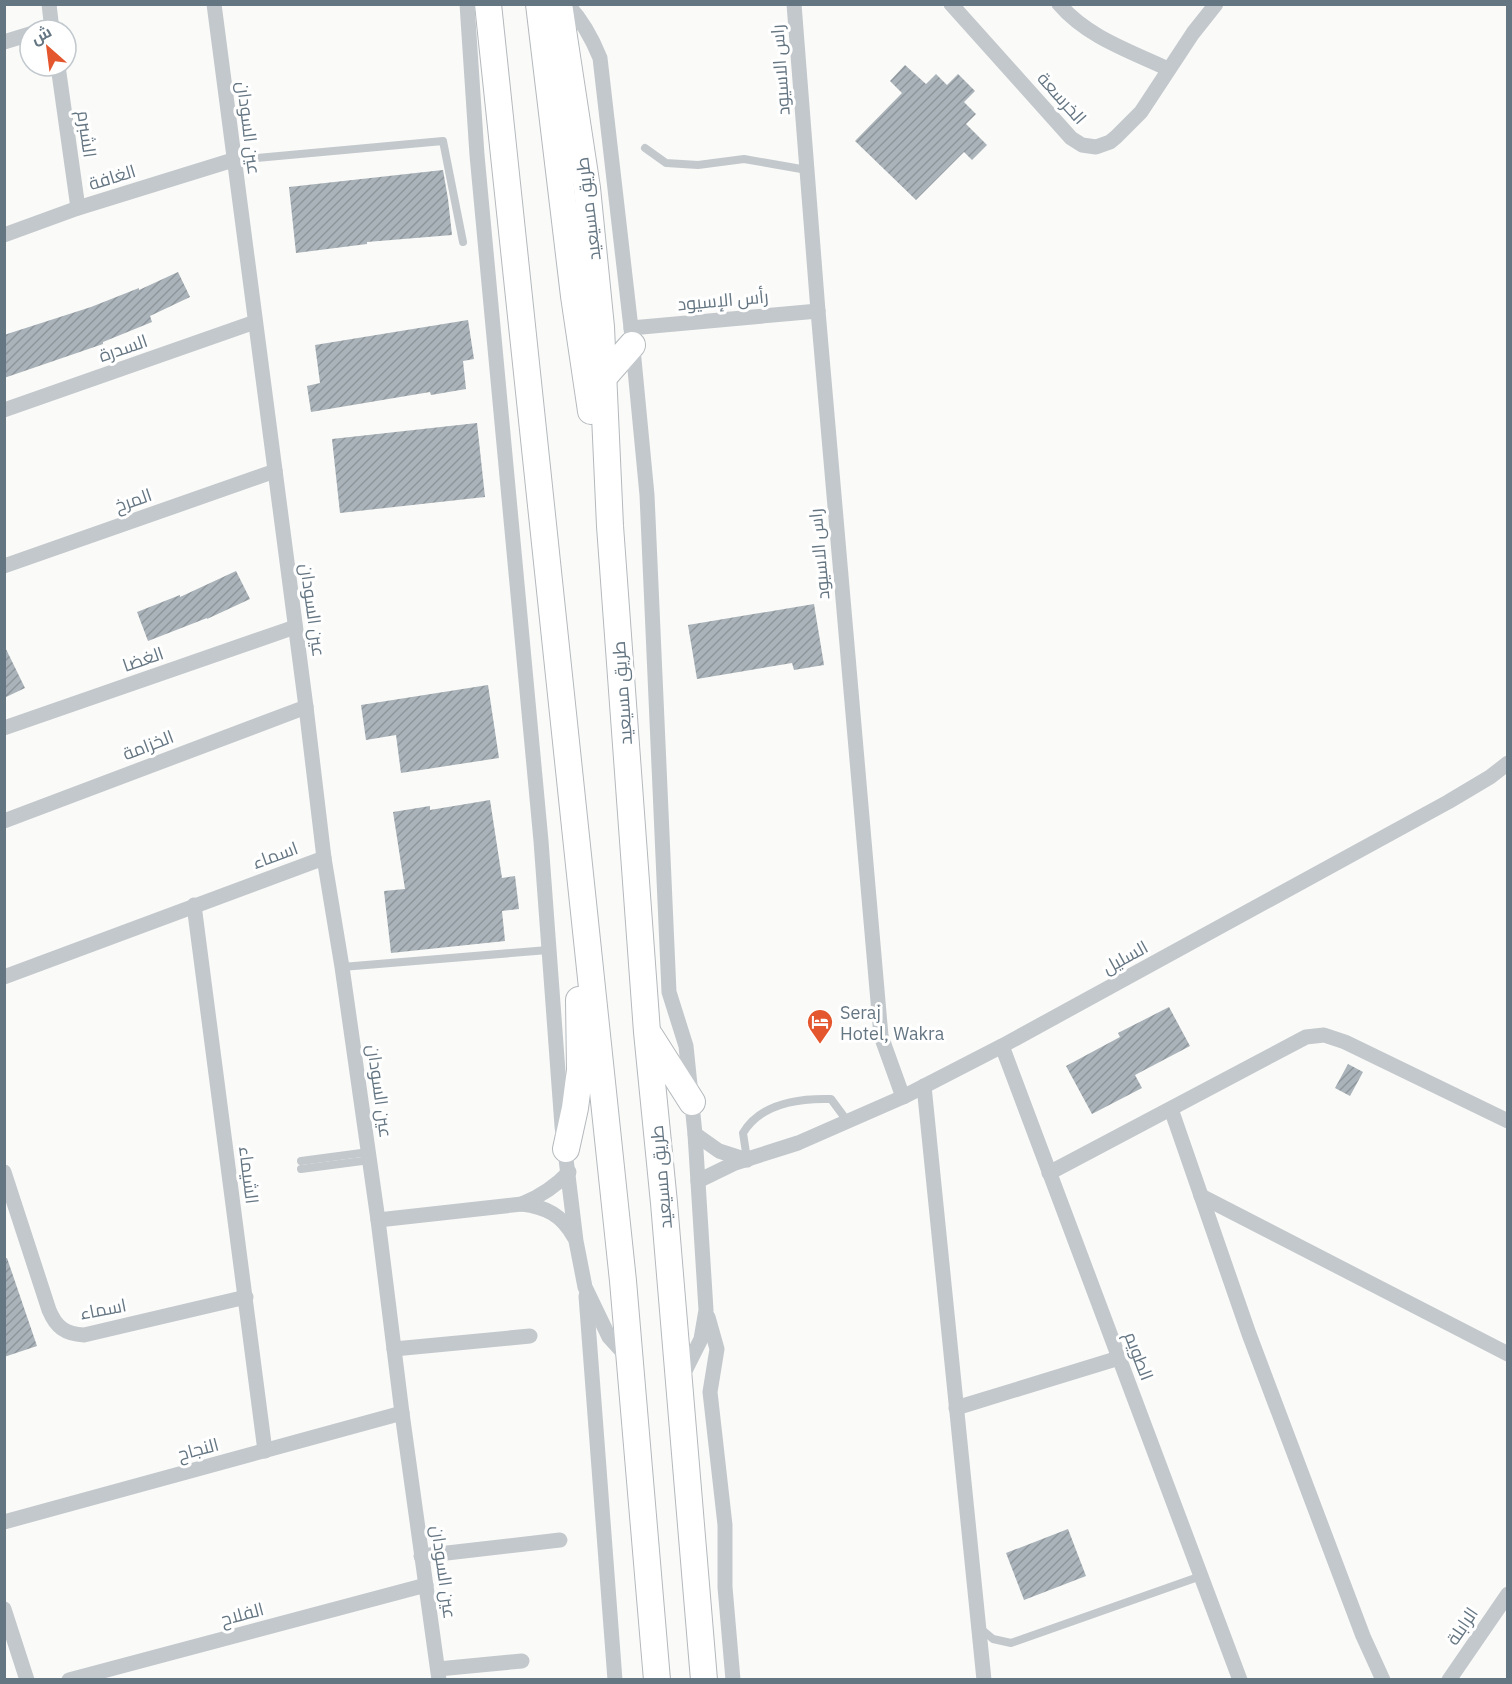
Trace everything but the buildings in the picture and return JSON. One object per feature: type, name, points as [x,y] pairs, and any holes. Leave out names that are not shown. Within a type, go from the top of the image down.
[{"type":"highway","points":[[488,4],[580,865],[629,1359],[657,1680]]},
{"type":"highway","points":[[539,4],[583,364],[610,526]]},
{"type":"highway","name":"طريق مسيعيد","points":[[560,4],[587,188],[601,327],[610,526],[647,1032],[704,1680]]},
{"type":"highway","points":[[603,378],[632,336]]},
{"type":"highway","points":[[567,1160],[580,1070],[580,865]]},
{"type":"highway","points":[[647,1032],[692,1102]]},
{"type":"street","name":"عين السودان","points":[[213,4],[324,858],[369,1156],[421,1556],[439,1674]]},
{"type":"street","points":[[467,4],[477,155],[539,817],[561,1114],[576,1241],[585,1287],[615,1680]]},
{"type":"street","name":"طريق مسيعيد","points":[[567,4],[591,37],[600,58],[632,336],[647,495],[669,992],[686,1046],[695,1134],[706,1310],[717,1349],[710,1392],[725,1525],[725,1587],[733,1680]]},
{"type":"street","name":"راس الاسيود","points":[[794,4],[881,1036],[903,1097]]},
{"type":"street","name":"الخرسعة","points":[[951,4],[1071,138],[1082,145],[1096,147],[1116,137],[1141,112],[1158,89],[1168,69],[1216,4]]},
{"type":"street","points":[[1059,4],[1090,32],[1168,69]]},
{"type":"street","name":"الشبرم","points":[[60,78],[78,208]]},
{"type":"street","name":"الغافة","points":[[4,235],[78,208],[233,160]]},
{"type":"street","name":"رأس الإسيود","points":[[632,336],[818,310]]},
{"type":"street","name":"السدرة","points":[[4,410],[255,322]]},
{"type":"street","name":"المرخ","points":[[4,566],[275,471]]},
{"type":"street","name":"الغضا","points":[[4,728],[295,627]]},
{"type":"street","name":"الخزامة","points":[[4,820],[306,706]]},
{"type":"street","name":"السليل","points":[[698,1181],[722,1168],[798,1143],[848,1122],[903,1097],[1002,1046],[1448,802],[1490,777],[1508,763]]},
{"type":"street","name":"اسماء","points":[[4,977],[324,858]]},
{"type":"street","name":"الشيماء","points":[[194,905],[265,1451]]},
{"type":"street","points":[[1049,1173],[1306,1037],[1324,1035],[1345,1042],[1508,1121]]},
{"type":"street","name":"الطويم","points":[[1002,1046],[1240,1680]]},
{"type":"street","points":[[924,1086],[984,1680]]},
{"type":"street","points":[[1171,1110],[1257,1356],[1359,1624],[1383,1680]]},
{"type":"street","points":[[695,1134],[719,1151],[747,1160]]},
{"type":"street","points":[[522,1204],[540,1197],[556,1186],[567,1160]]},
{"type":"street","name":"اسماء","points":[[4,1172],[49,1310],[54,1321],[62,1329],[72,1334],[84,1335],[246,1297]]},
{"type":"street","points":[[1201,1196],[1508,1354]]},
{"type":"street","points":[[378,1220],[522,1204],[539,1206],[555,1214],[568,1226],[576,1241]]},
{"type":"street","points":[[585,1287],[609,1337],[629,1359]]},
{"type":"street","name":"طريق مسيعيد","points":[[679,1383],[701,1339],[706,1310]]},
{"type":"street","points":[[394,1349],[530,1336]]},
{"type":"street","points":[[956,1408],[1119,1358]]},
{"type":"street","name":"النجاح","points":[[4,1521],[402,1413]]},
{"type":"street","points":[[421,1556],[560,1540]]},
{"type":"street","name":"الفلاح","points":[[69,1680],[426,1585]]},
{"type":"street","name":"الرابلة","points":[[1449,1680],[1508,1594]]},
{"type":"street","points":[[4,1609],[27,1680]]},
{"type":"street","points":[[439,1674],[522,1661]]},
{"type":"lane","points":[[233,160],[444,141],[463,242]]},
{"type":"lane","points":[[645,148],[666,163],[698,165],[744,159],[807,170]]},
{"type":"lane","points":[[342,967],[548,950]]},
{"type":"lane","points":[[747,1160],[743,1133],[750,1121],[765,1110],[792,1102],[831,1100],[848,1122]]},
{"type":"lane","points":[[301,1165],[369,1156]]},
{"type":"lane","points":[[977,1626],[993,1639],[1011,1643],[1201,1576]]},
{"type":"place","name":"Seraj Hotel, Wakra","points":[[820,1045]]}]
